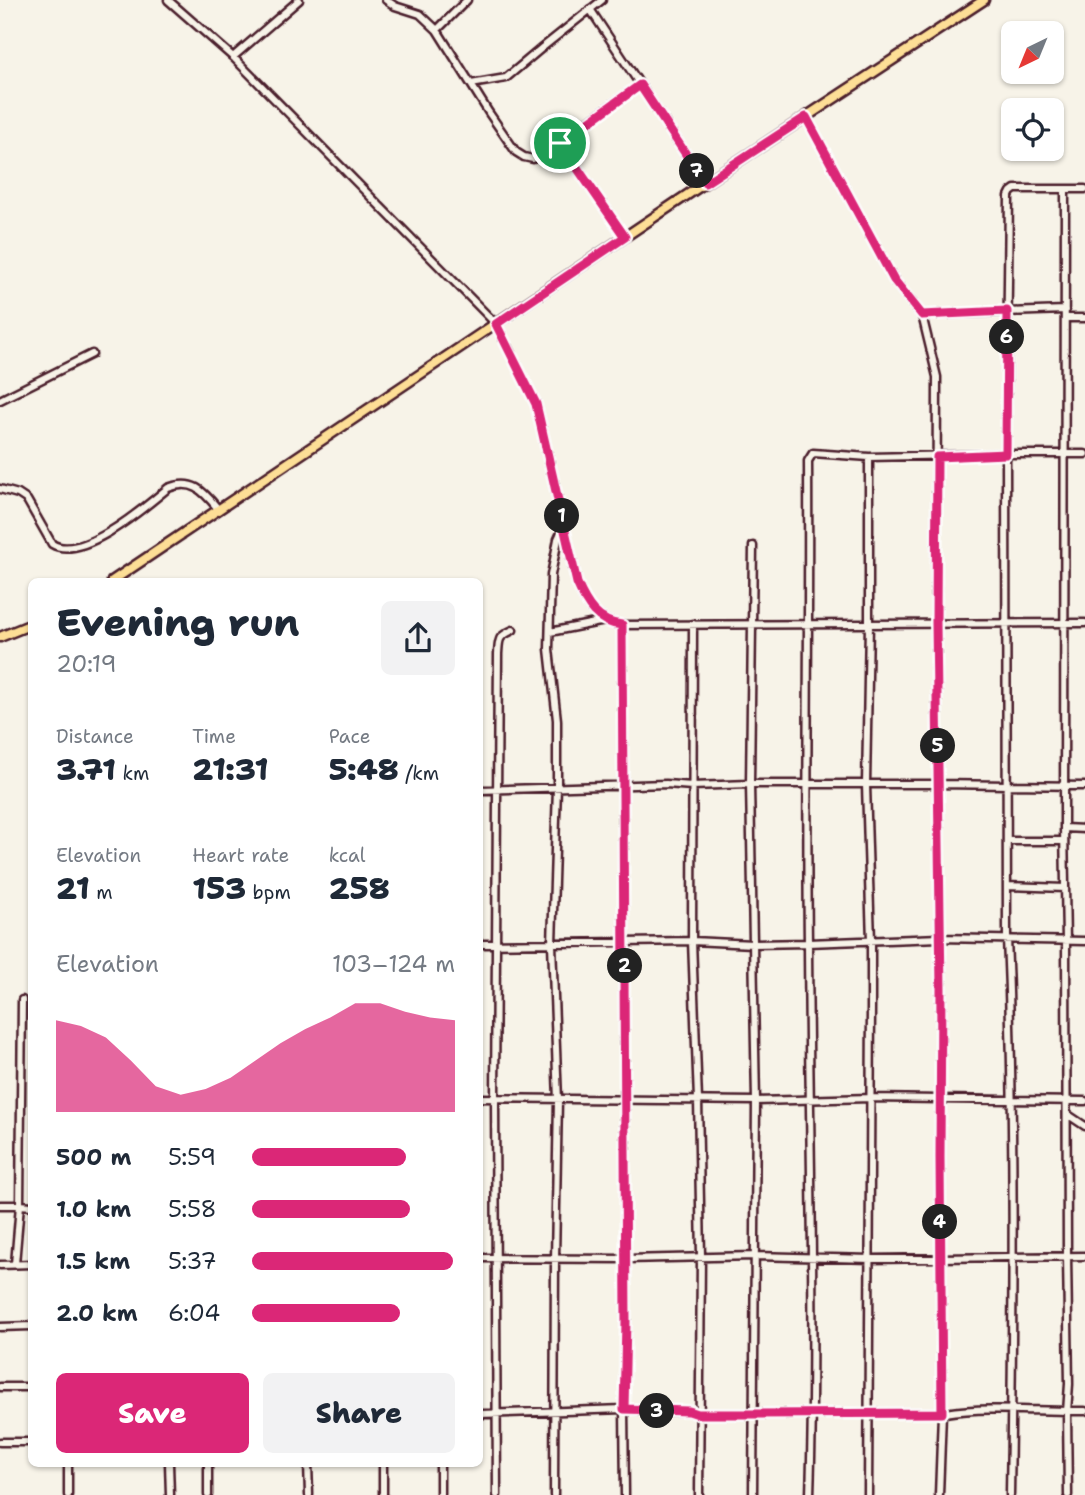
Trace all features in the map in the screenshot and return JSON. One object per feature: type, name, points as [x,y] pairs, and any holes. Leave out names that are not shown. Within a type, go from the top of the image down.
[{"type":"main road","points":[[117,578],[705,183],[984,0]]},
{"type":"main road","points":[[0,637],[28,626]]},
{"type":"street","points":[[168,0],[233,57],[496,324],[536,404],[577,583],[594,613],[606,621],[622,625],[1085,623]]},
{"type":"street","points":[[233,57],[299,0]]},
{"type":"street","points":[[386,0],[394,6],[420,14],[437,30],[512,147],[524,158],[533,159],[560,143],[640,85]]},
{"type":"street","points":[[437,30],[467,0]]},
{"type":"street","points":[[471,84],[506,78],[603,0]]},
{"type":"street","points":[[590,9],[705,183]]},
{"type":"street","points":[[806,117],[894,280],[922,315],[937,377],[936,623],[942,1413],[939,1495]]},
{"type":"street","points":[[560,143],[625,237]]},
{"type":"street","points":[[1065,188],[1063,828],[1068,1101],[1068,1495]]},
{"type":"street","points":[[1010,1495],[1013,1257],[1007,939],[1006,454],[1009,196],[1015,189],[1085,189]]},
{"type":"street","points":[[922,315],[1065,310]]},
{"type":"street","points":[[1065,318],[1085,318]]},
{"type":"street","points":[[0,400],[92,354]]},
{"type":"street","points":[[810,1495],[813,1258],[807,943],[808,461],[813,453],[869,457],[1085,454]]},
{"type":"street","points":[[868,1495],[871,1259],[871,941],[866,785],[869,457]]},
{"type":"street","points":[[0,489],[18,494],[27,500],[52,544],[62,548],[83,544],[114,530],[175,485],[190,485],[202,490],[219,510]]},
{"type":"street","points":[[554,1495],[558,1100],[552,944],[557,787],[550,632],[551,575],[558,539],[564,526]]},
{"type":"street","points":[[753,546],[750,784],[756,1101],[753,1495]]},
{"type":"street","points":[[550,632],[606,621]]},
{"type":"street","points":[[693,624],[692,941],[701,1256],[699,1495]]},
{"type":"street","points":[[622,625],[625,1495]]},
{"type":"street","points":[[497,1495],[496,789],[499,639],[513,630]]},
{"type":"street","points":[[483,790],[666,784],[1085,786]]},
{"type":"street","points":[[1063,828],[1085,829]]},
{"type":"street","points":[[1008,841],[1064,841]]},
{"type":"street","points":[[1007,886],[1065,888]]},
{"type":"street","points":[[483,944],[625,941],[753,944],[940,938],[1085,941]]},
{"type":"street","points":[[15,1264],[20,1205],[22,1000]]},
{"type":"street","points":[[483,1098],[1085,1101]]},
{"type":"street","points":[[1068,1114],[1085,1126]]},
{"type":"street","points":[[0,1205],[28,1206]]},
{"type":"street","points":[[483,1258],[755,1256],[941,1259],[1085,1256]]},
{"type":"street","points":[[0,1265],[28,1264]]},
{"type":"street","points":[[0,1327],[28,1326]]},
{"type":"street","points":[[0,1387],[28,1387]]},
{"type":"street","points":[[483,1414],[624,1409],[689,1411],[698,1414],[1085,1411]]},
{"type":"street","points":[[0,1442],[28,1442]]},
{"type":"street","points":[[68,1467],[68,1495]]},
{"type":"street","points":[[169,1467],[170,1495]]},
{"type":"street","points":[[208,1467],[208,1495]]},
{"type":"street","points":[[308,1467],[309,1495]]},
{"type":"street","points":[[383,1467],[383,1495]]},
{"type":"street","points":[[440,1467],[440,1495]]},
{"type":"route","points":[[640,85],[705,183],[806,117],[894,280],[922,315],[1007,311],[1006,454],[937,457],[942,1413],[698,1414],[689,1411],[624,1409],[626,1169],[622,625],[606,621],[594,613],[577,583],[536,404],[496,324],[625,237],[560,143],[640,85]]}]
